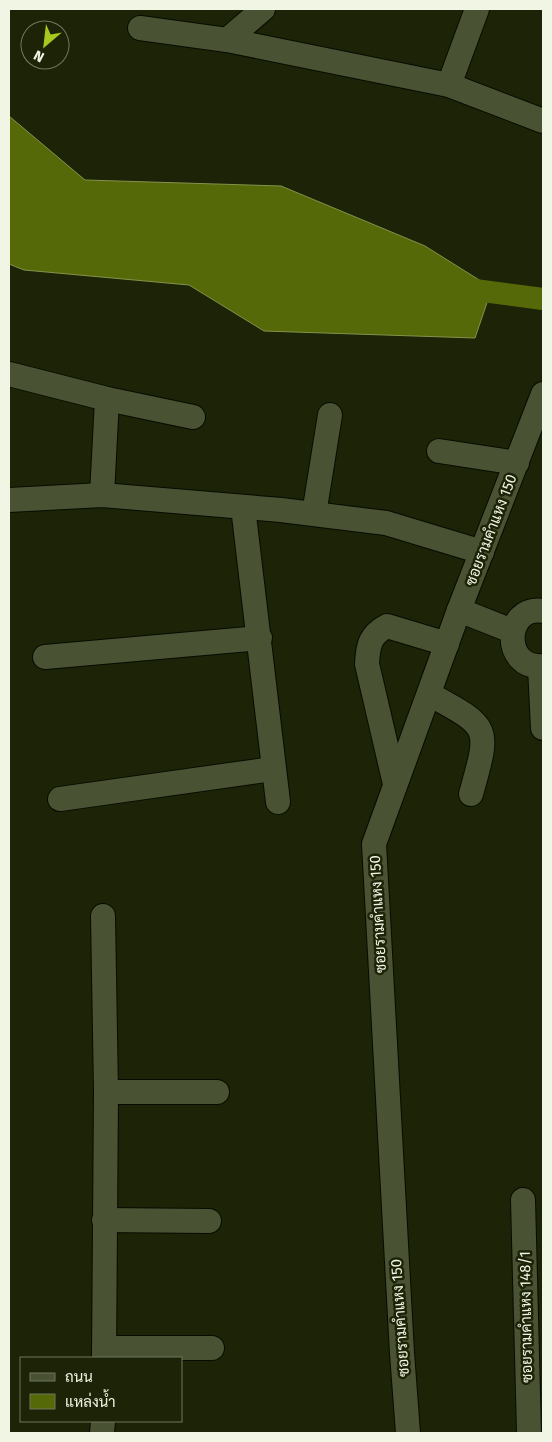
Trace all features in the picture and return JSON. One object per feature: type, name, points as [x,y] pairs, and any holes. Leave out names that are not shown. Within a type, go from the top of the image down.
[{"type":"street","points":[[227,40],[263,9]]},
{"type":"street","points":[[449,85],[477,9]]},
{"type":"street","points":[[140,28],[227,40],[449,85],[543,121]]},
{"type":"street","points":[[9,374],[107,400],[193,417]]},
{"type":"street","name":"ซอยรามคำแหง 150","points":[[408,1433],[374,844],[459,610],[517,463],[535,438],[543,394]]},
{"type":"street","points":[[102,495],[107,400]]},
{"type":"street","points":[[314,514],[330,415]]},
{"type":"street","points":[[439,451],[517,463]]},
{"type":"street","points":[[9,500],[102,495],[314,514],[386,523],[482,552]]},
{"type":"street","points":[[243,507],[260,638],[272,769],[278,802]]},
{"type":"street","points":[[459,610],[512,631]]},
{"type":"street","points":[[543,610],[530,612],[522,616],[512,631],[513,648],[517,655],[524,661],[542,666],[543,728]]},
{"type":"street","points":[[395,784],[367,664],[368,644],[377,632],[387,626],[447,644]]},
{"type":"street","points":[[45,657],[260,638]]},
{"type":"street","points":[[429,694],[468,715],[479,726],[484,740],[470,794]]},
{"type":"street","points":[[60,799],[272,769]]},
{"type":"street","points":[[103,916],[106,1092],[104,1353],[212,1348]]},
{"type":"street","points":[[106,1092],[216,1092]]},
{"type":"street","name":"ซอยรามคำแหง 148/1","points":[[523,1200],[529,1433]]},
{"type":"street","points":[[104,1220],[209,1221]]},
{"type":"water","points":[[9,116],[85,180],[281,186],[425,246],[492,288],[475,338],[264,331],[189,285],[24,270],[9,264]]},
{"type":"waterway","points":[[460,288],[543,299]]}]
